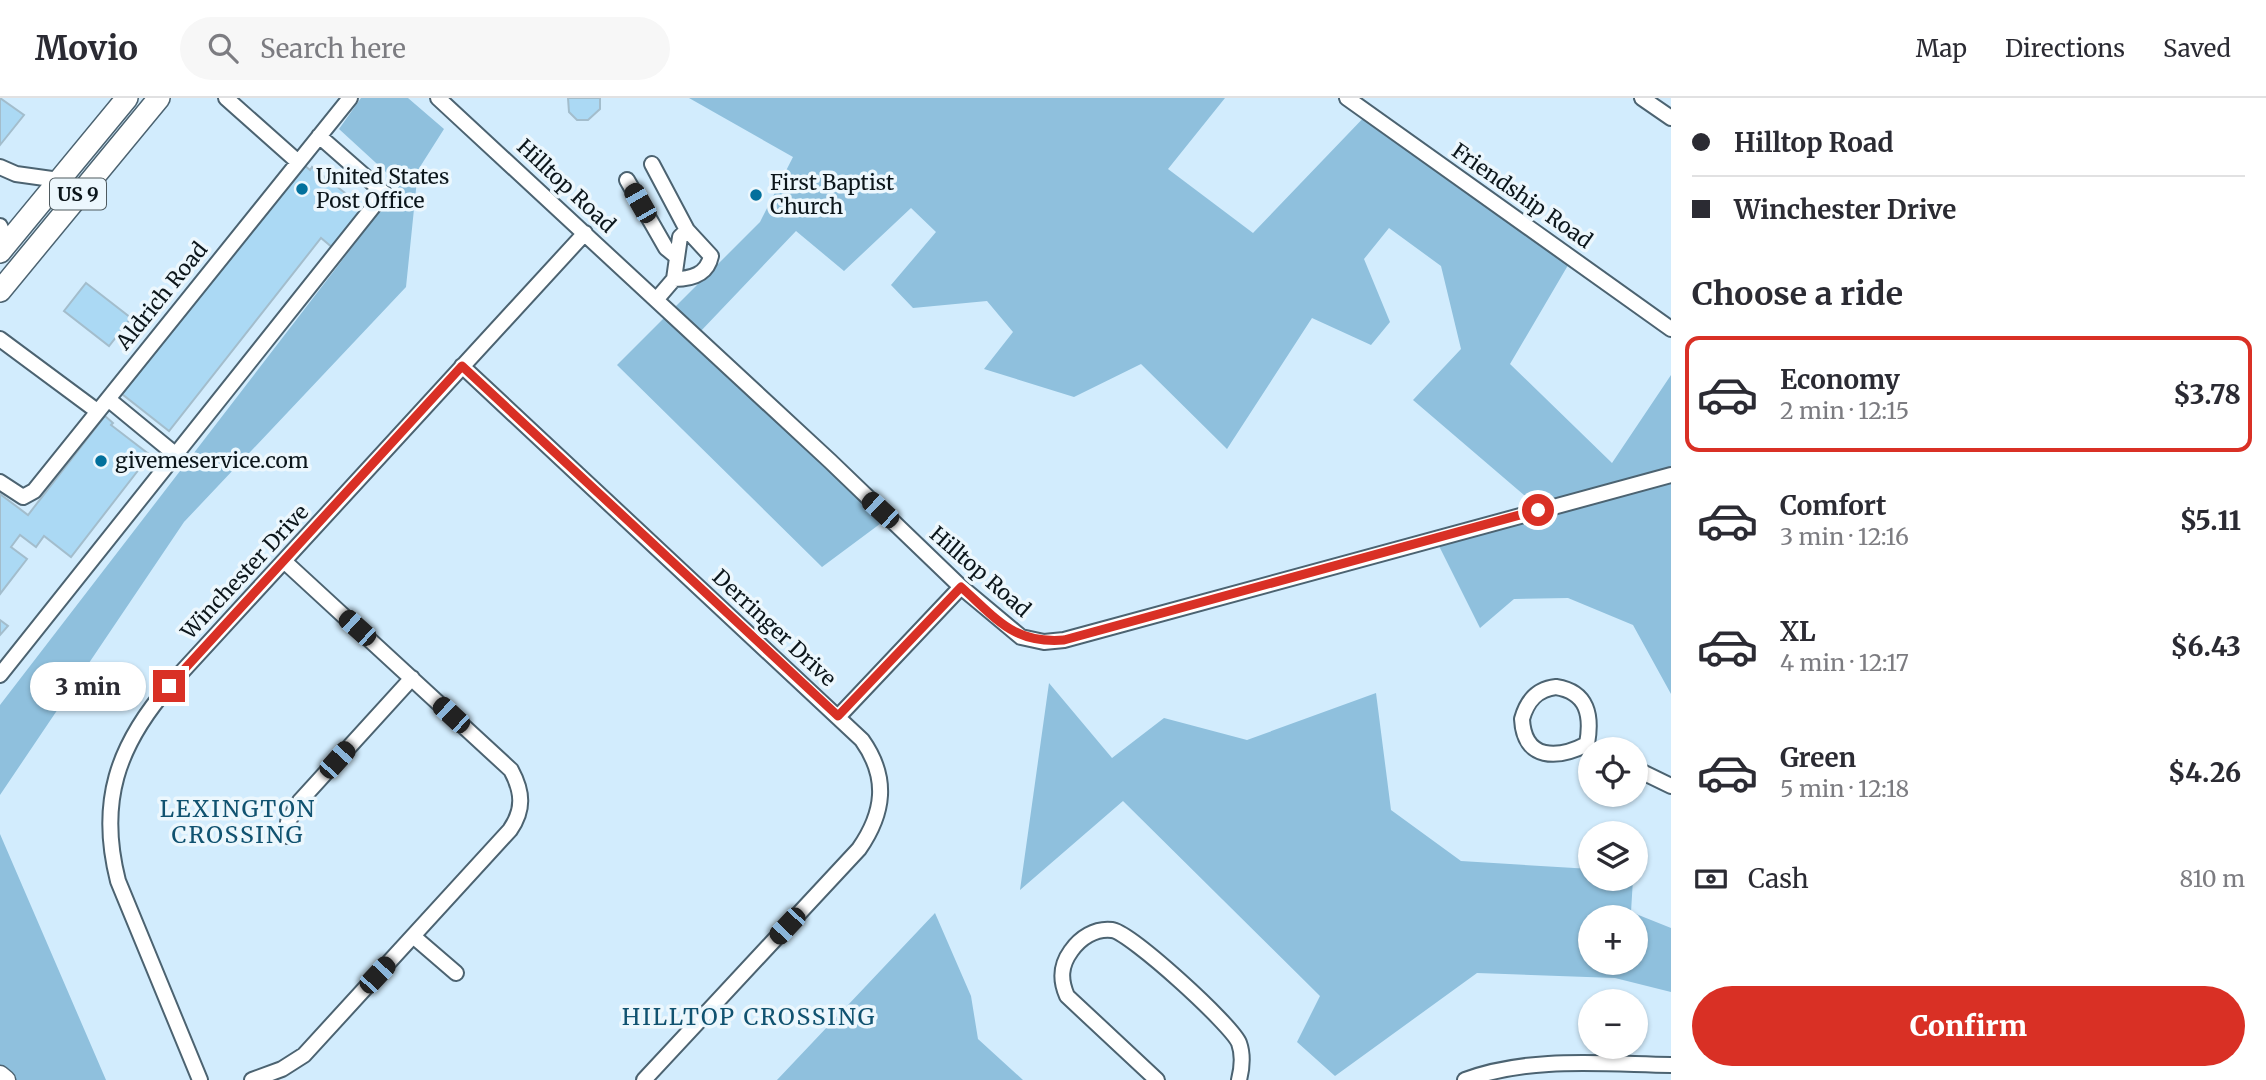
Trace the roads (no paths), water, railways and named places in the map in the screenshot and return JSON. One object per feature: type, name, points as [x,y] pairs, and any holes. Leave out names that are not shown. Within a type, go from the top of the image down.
[{"type":"highway","name":"US 9","points":[[2,240],[59,180],[127,98]]},
{"type":"highway","name":"US 9","points":[[0,291],[159,98]]},
{"type":"main road","points":[[0,1075],[6,1080]]},
{"type":"street","points":[[226,98],[298,162]]},
{"type":"street","name":"Aldrich Road","points":[[0,482],[15,494],[28,496],[350,98]]},
{"type":"street","name":"Hilltop Road","points":[[438,98],[455,103],[656,300],[961,587],[1021,637],[1044,642],[1064,640],[1671,475]]},
{"type":"street","name":"Friendship Road","points":[[1348,98],[1671,329]]},
{"type":"street","points":[[1642,98],[1671,118]]},
{"type":"street","points":[[0,675],[384,193],[319,136]]},
{"type":"street","points":[[652,164],[687,230],[711,256],[709,265],[698,275],[674,279]]},
{"type":"street","points":[[0,167],[16,174],[59,180]]},
{"type":"street","points":[[627,180],[666,248],[677,257]]},
{"type":"street","points":[[656,300],[674,279],[680,237],[687,230]]},
{"type":"street","name":"Winchester Drive","points":[[200,1080],[118,881],[110,841],[111,797],[124,751],[145,713],[585,233]]},
{"type":"street","points":[[0,340],[97,411]]},
{"type":"street","name":"Derringer Drive","points":[[462,366],[838,716],[873,754],[880,775],[881,800],[870,833],[644,1080]]},
{"type":"street","points":[[108,399],[176,455]]},
{"type":"street","points":[[252,1080],[282,1069],[304,1055],[510,830],[519,816],[521,797],[511,770],[284,561]]},
{"type":"street","points":[[838,716],[961,587]]},
{"type":"street","points":[[287,836],[288,822],[300,801],[412,678]]},
{"type":"street","points":[[1556,687],[1577,694],[1590,714],[1587,744],[1559,756],[1539,751],[1530,743],[1523,726],[1525,708],[1531,698],[1538,692],[1556,687]]},
{"type":"street","points":[[1648,775],[1671,786]]},
{"type":"street","points":[[1157,1080],[1067,996],[1062,979],[1066,958],[1090,934],[1111,930],[1132,939],[1226,1025],[1240,1044],[1239,1080]]},
{"type":"street","points":[[414,936],[456,973]]},
{"type":"street","points":[[1465,1080],[1497,1069],[1538,1064],[1671,1065]]},
{"type":"place","name":"United States Post Office","points":[[302,189]]},
{"type":"place","name":"First Baptist Church","points":[[756,195]]},
{"type":"place","name":"givemeservice.com","points":[[101,461]]},
{"type":"district","name":"LEXINGTON CROSSING","points":[[238,822]]},
{"type":"district","name":"HILLTOP CROSSING","points":[[749,1017]]}]
